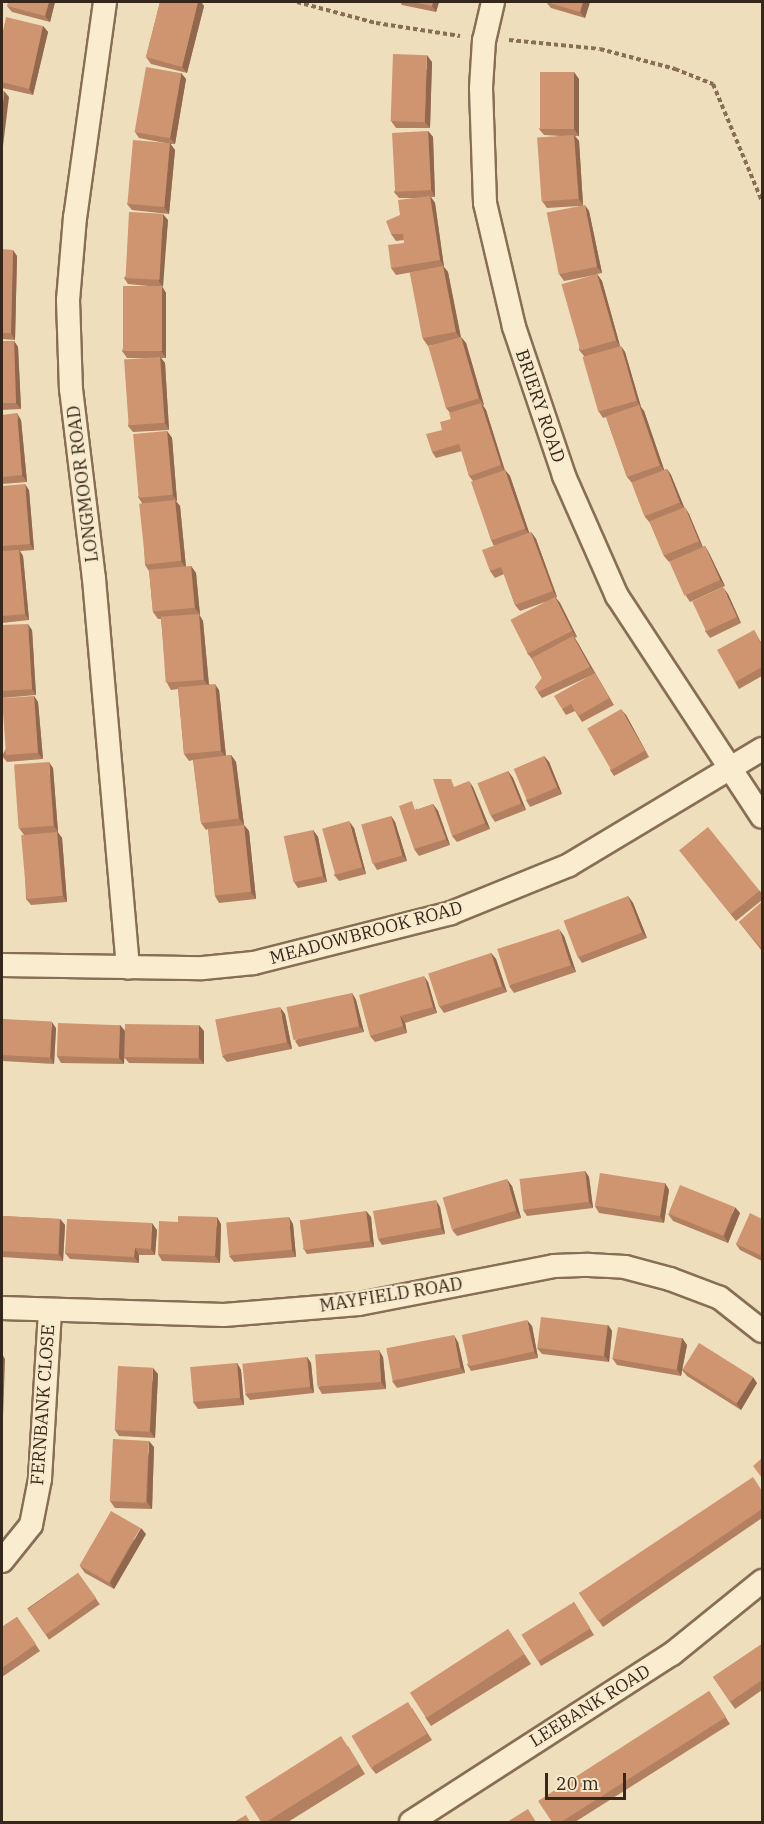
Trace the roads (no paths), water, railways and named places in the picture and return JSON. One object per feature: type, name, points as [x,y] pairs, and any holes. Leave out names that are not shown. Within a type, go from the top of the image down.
[{"type":"street","name":"LONGMOOR ROAD","points":[[105,2],[75,217],[68,300],[72,388],[94,579],[128,969]]},
{"type":"street","name":"BRIERY ROAD","points":[[493,2],[484,40],[481,88],[484,203],[514,327],[564,476],[617,596],[762,817]]},
{"type":"street","name":"MEADOWBROOK ROAD","points":[[2,965],[128,969],[204,968],[254,963],[451,914],[569,865],[762,749]]},
{"type":"street","name":"MAYFIELD ROAD","points":[[2,1308],[224,1315],[359,1304],[554,1266],[589,1265],[625,1268],[680,1283],[720,1298],[762,1331]]},
{"type":"street","name":"FERNBANK CLOSE","points":[[2,1561],[31,1525],[40,1479],[50,1310]]},
{"type":"street","name":"LEEBANK ROAD","points":[[411,1822],[672,1654],[762,1581]]}]
